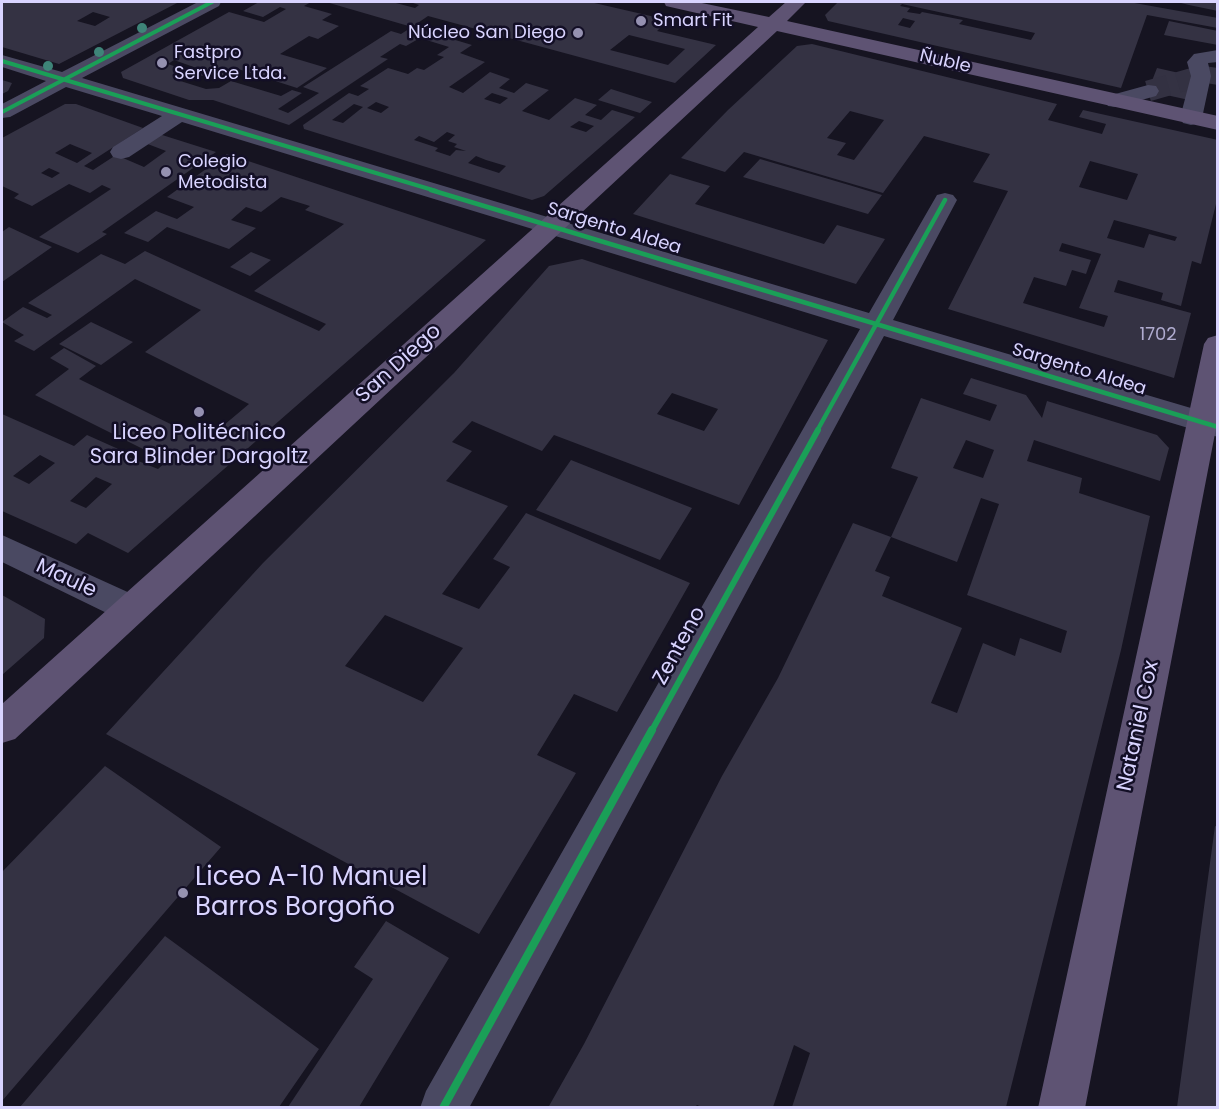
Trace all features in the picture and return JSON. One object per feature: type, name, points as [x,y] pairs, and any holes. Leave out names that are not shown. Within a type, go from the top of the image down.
[{"type":"main road","name":"Ñuble","points":[[673,2],[1218,123]]},
{"type":"main road","name":"San Diego","points":[[2,727],[797,2]]},
{"type":"main road","name":"Nataniel Cox","points":[[1061,1107],[1210,425],[1218,344]]},
{"type":"street","points":[[2,112],[212,2]]},
{"type":"street","points":[[1191,118],[1206,80],[1197,62],[1201,58],[1218,56]]},
{"type":"street","name":"Sargento Aldea","points":[[2,61],[1210,425]]},
{"type":"street","points":[[1116,101],[1148,91]]},
{"type":"street","points":[[121,152],[180,114]]},
{"type":"street","name":"Zenteno","points":[[443,1107],[945,200]]},
{"type":"street","name":"Maule","points":[[2,548],[131,609]]},
{"type":"building","points":[[2,2],[179,2],[59,64],[2,47]],"holes":[[[93,12],[110,17],[95,26],[77,21]]]},
{"type":"building","points":[[259,2],[311,2],[304,6],[332,14],[322,20],[339,26],[318,39],[309,36],[280,54],[327,68],[297,88],[235,68],[216,80],[199,75],[205,71],[174,60],[168,64],[188,71],[174,79],[206,89],[219,88],[231,81],[281,96],[292,90],[302,93],[278,109],[288,113],[319,93],[303,87],[391,31],[401,34],[412,27],[472,45],[460,53],[485,62],[449,87],[463,93],[490,72],[510,79],[499,88],[514,93],[526,83],[549,90],[522,111],[549,120],[575,98],[597,105],[585,115],[601,120],[612,110],[635,117],[544,196],[532,200],[304,129],[303,125],[349,93],[358,96],[369,89],[360,86],[388,68],[408,74],[417,68],[424,70],[444,57],[437,55],[449,47],[420,38],[406,46],[400,44],[380,57],[388,59],[289,125],[213,100],[189,100],[123,78],[121,72],[229,12],[264,22],[286,9],[280,7],[263,17],[243,11]],"holes":[[[492,93],[508,98],[500,104],[484,99]],[[376,102],[389,107],[381,113],[367,108]],[[354,104],[363,107],[343,123],[332,120]],[[579,121],[594,126],[586,132],[570,127]],[[447,132],[455,135],[448,141],[457,144],[454,147],[466,151],[456,150],[450,156],[435,151],[438,148],[414,140],[419,136],[434,142]],[[476,156],[506,166],[499,173],[468,163]]]},
{"type":"building","name":"Núcleo San Diego","points":[[326,2],[392,2],[415,8],[419,5],[410,2],[590,2],[668,20],[657,31],[716,45],[675,83],[428,16],[412,27]],"holes":[[[629,35],[685,49],[668,65],[610,50]]]},
{"type":"building","points":[[838,2],[1129,2],[1218,18],[1218,28],[1147,15],[1121,88],[828,21],[825,15]],"holes":[[[902,4],[1035,33],[1031,40],[959,24],[963,20],[922,12],[920,14],[907,12],[910,8],[900,6]],[[903,18],[915,21],[910,28],[898,25]]]},
{"type":"building","points":[[1177,2],[1218,2],[1218,11],[1189,5]]},
{"type":"building","points":[[1169,21],[1218,31],[1218,45],[1164,35]]},
{"type":"building","points":[[812,44],[1057,104],[1048,120],[1102,134],[1106,124],[1079,117],[1083,110],[1218,140],[1218,196],[1201,264],[1192,261],[1181,306],[1161,300],[1163,293],[1118,280],[1114,292],[1191,313],[1174,378],[948,309],[1008,191],[973,182],[990,154],[924,136],[883,193],[744,152],[725,172],[681,158],[728,110],[797,46]],"holes":[[[850,111],[884,120],[854,160],[837,155],[846,143],[827,138]],[[1090,161],[1138,174],[1127,200],[1079,187]],[[1114,220],[1177,237],[1175,241],[1149,234],[1144,248],[1107,238]],[[1062,243],[1101,254],[1079,308],[1108,316],[1104,327],[1023,303],[1034,277],[1066,286],[1072,270],[1086,274],[1091,260],[1059,251]]]},
{"type":"building","points":[[1204,66],[1218,68],[1218,85],[1200,82]]},
{"type":"building","points":[[1157,68],[1197,77],[1189,100],[1148,91]]},
{"type":"building","points":[[2,80],[12,83],[8,91],[2,94]]},
{"type":"building","points":[[611,89],[652,102],[640,113],[598,100]]},
{"type":"building","points":[[65,104],[76,104],[143,128],[84,166],[93,170],[116,155],[144,167],[166,151],[145,143],[159,134],[216,152],[102,232],[107,234],[78,253],[39,237],[111,189],[102,185],[90,193],[69,184],[32,206],[14,198],[19,194],[2,186],[2,138]],"holes":[[[70,144],[92,153],[77,163],[55,153]],[[49,168],[60,173],[52,178],[41,173]]]},
{"type":"building","points":[[227,154],[486,240],[128,553],[88,533],[76,544],[2,511],[2,414],[74,446],[87,435],[125,452],[121,454],[158,469],[167,461],[35,395],[69,369],[50,358],[64,348],[96,366],[79,379],[205,441],[249,404],[145,352],[201,310],[135,279],[34,351],[14,341],[24,335],[2,322],[23,307],[47,318],[52,315],[28,303],[101,254],[125,264],[145,251],[319,331],[326,324],[254,291],[344,224],[305,210],[310,206],[281,197],[261,212],[246,207],[231,220],[256,228],[229,249],[167,227],[148,242],[124,233],[156,211],[177,219],[194,207],[167,197]],"holes":[[[40,455],[55,463],[29,484],[13,476]],[[96,477],[112,484],[86,508],[70,501]]]},
{"type":"building","points":[[760,159],[882,195],[868,214],[743,177]]},
{"type":"building","points":[[670,174],[710,186],[695,204],[824,244],[837,225],[885,239],[856,284],[633,214]]},
{"type":"building","points":[[9,227],[52,247],[2,282],[2,232]]},
{"type":"building","points":[[251,252],[271,260],[250,276],[230,267]]},
{"type":"building","points":[[582,259],[828,340],[739,505],[554,435],[542,451],[472,421],[452,442],[472,451],[446,481],[508,506],[442,594],[479,609],[510,567],[493,559],[526,513],[690,583],[617,712],[574,694],[537,755],[576,773],[479,934],[106,734],[263,563],[454,373],[549,266]],"holes":[[[672,393],[718,409],[704,431],[657,414]],[[385,615],[463,648],[423,702],[345,666]]]},
{"type":"building","points":[[91,322],[133,342],[101,365],[59,344]]},
{"type":"building","points":[[971,378],[1026,395],[1042,418],[1047,401],[1157,435],[1169,448],[1160,481],[1034,440],[1027,461],[1082,478],[1079,493],[1150,516],[1121,650],[1006,1107],[792,1107],[810,1053],[794,1045],[773,1107],[549,1106],[584,1044],[722,776],[778,678],[853,523],[891,537],[918,477],[891,468],[921,398],[990,421],[997,405],[963,394]],"holes":[[[966,440],[994,450],[983,478],[953,468]],[[981,498],[999,504],[967,595],[1067,631],[1061,653],[1020,638],[1015,656],[983,643],[957,713],[931,703],[962,628],[882,596],[890,577],[875,571],[891,537],[957,562]]]},
{"type":"building","points":[[571,460],[692,508],[660,560],[536,510]]},
{"type":"building","points":[[2,595],[45,619],[44,638],[2,675]]},
{"type":"building","points":[[105,766],[221,847],[2,1101],[2,872]]},
{"type":"building","points":[[1215,826],[1218,827],[1218,1107],[1177,1107]]},
{"type":"building","points":[[386,921],[449,958],[359,1107],[288,1107],[373,979],[354,967]]},
{"type":"building","points":[[165,936],[319,1049],[279,1107],[20,1107]]},
{"type":"tunnel","points":[[1148,91],[1197,77]]},
{"type":"cycle path","points":[[2,112],[212,2]]},
{"type":"cycle path","points":[[2,61],[1218,427]]},
{"type":"cycle path","points":[[443,1108],[945,200]]},
{"type":"place","name":"Smart Fit","points":[[641,21]]},
{"type":"place","name":"Núcleo San Diego","points":[[578,33]]},
{"type":"place","name":"Fastpro Service Ltda.","points":[[162,63]]},
{"type":"place","name":"Colegio Metodista","points":[[166,172]]},
{"type":"place","name":"Liceo Politécnico Sara Blinder Dargoltz","points":[[199,412]]},
{"type":"place","name":"Liceo A-10 Manuel Barros Borgoño","points":[[183,893]]}]
